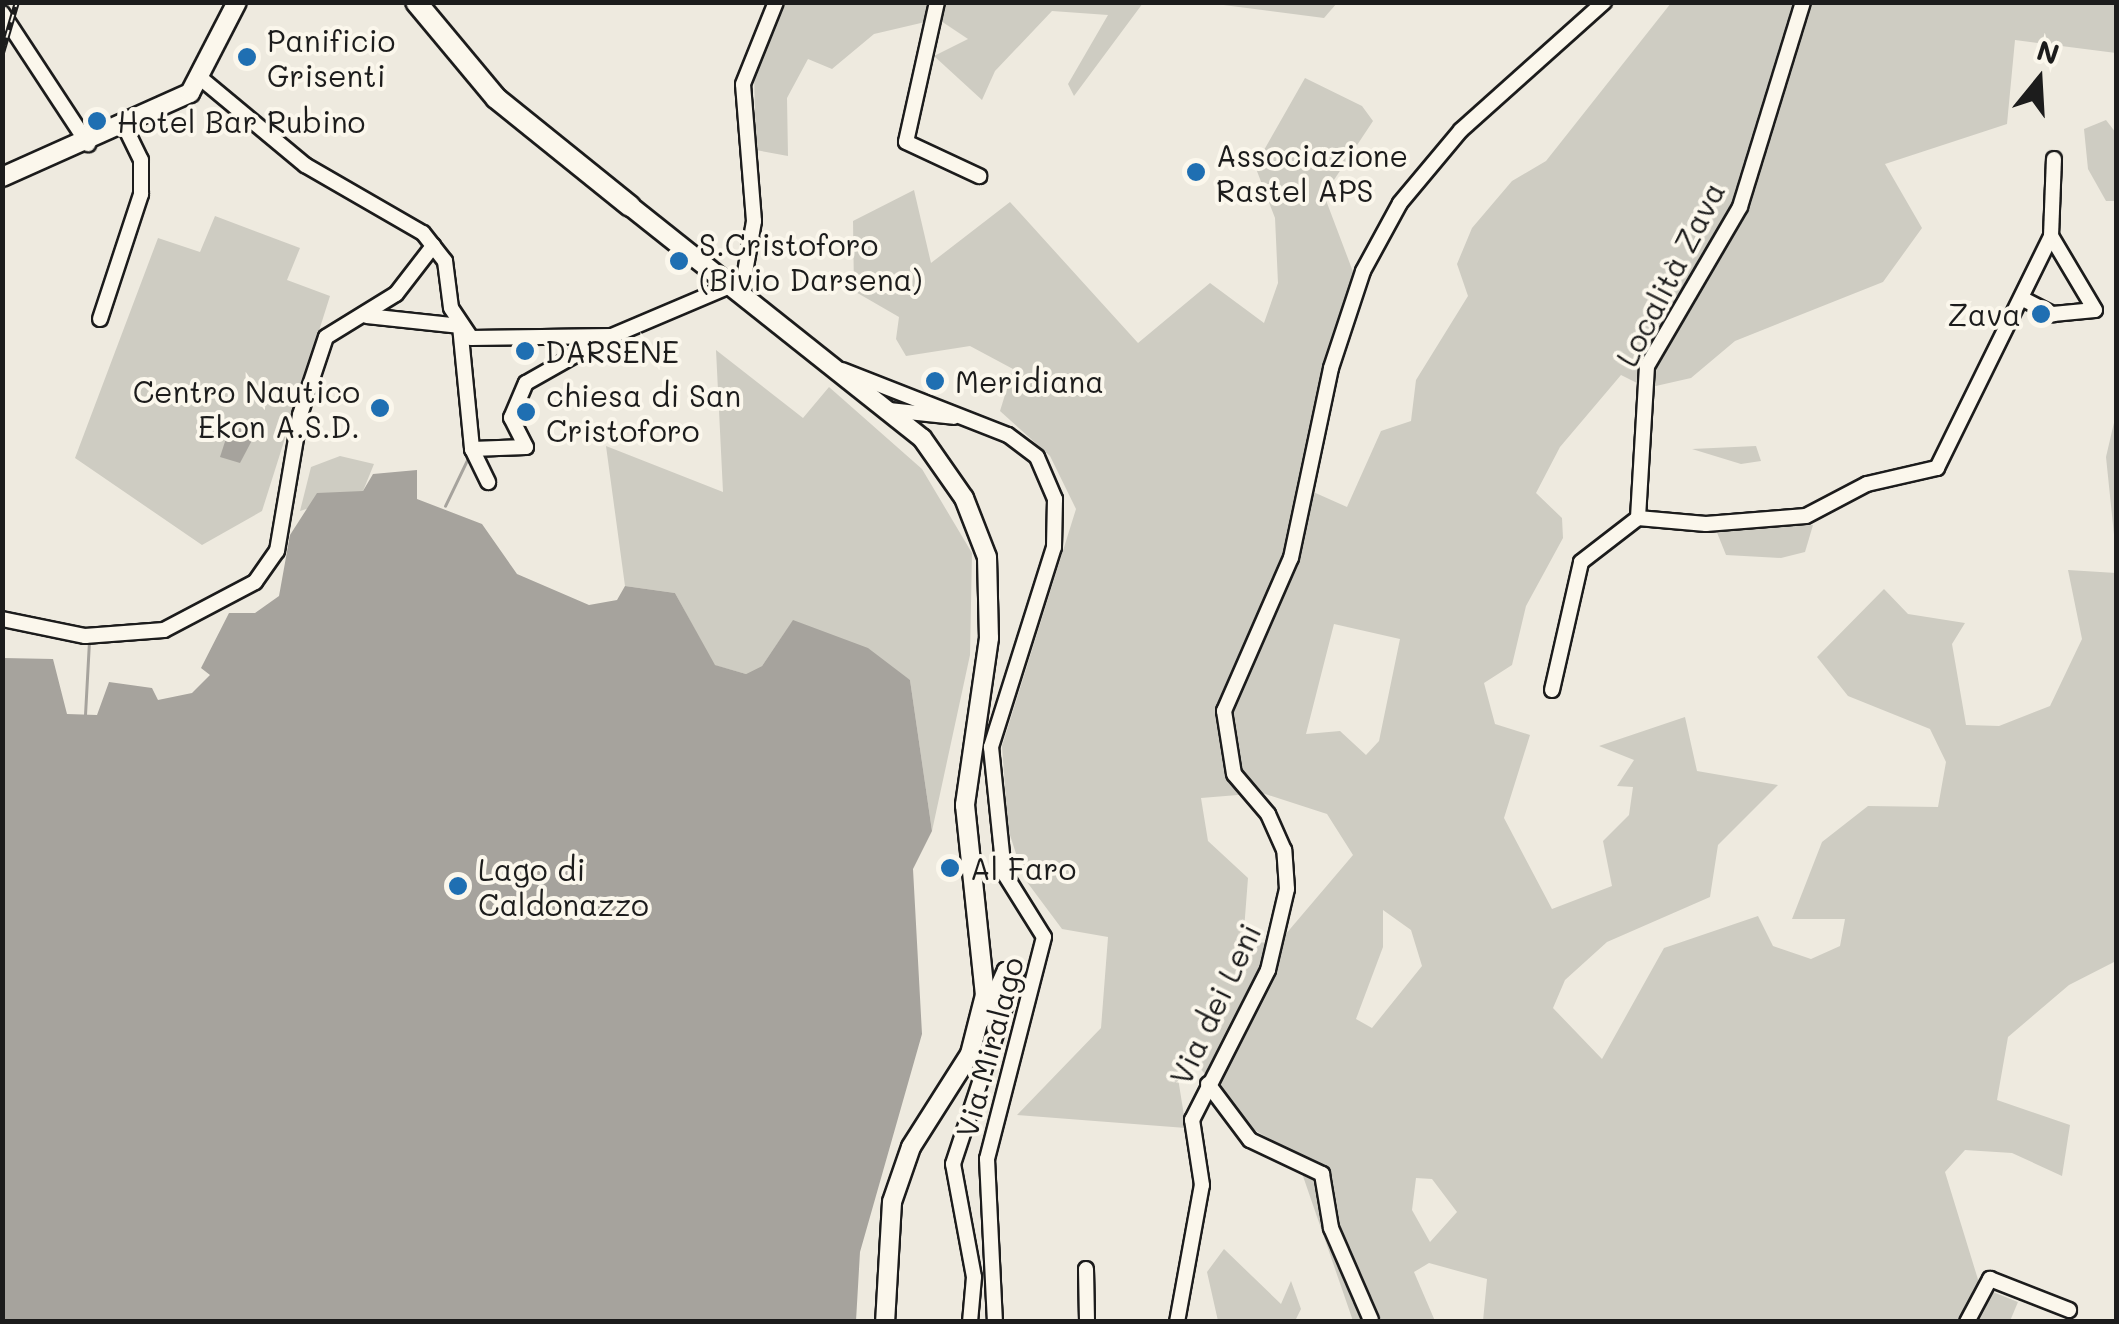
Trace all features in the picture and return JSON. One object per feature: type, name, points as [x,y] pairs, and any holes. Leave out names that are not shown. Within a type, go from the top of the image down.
[{"type":"highway","points":[[416,2],[496,98],[630,206]]},
{"type":"main road","points":[[2,177],[125,127],[203,80],[238,2]]},
{"type":"main road","points":[[630,206],[888,409],[935,453],[977,528],[991,598],[965,804],[984,972],[980,1024],[892,1202],[884,1322]]},
{"type":"street","points":[[473,439],[526,447],[510,418],[526,383],[607,337],[735,291],[754,221],[743,84],[776,2]]},
{"type":"street","points":[[937,2],[906,142],[979,176]]},
{"type":"street","name":"Via dei Leni","points":[[1177,1322],[1202,1185],[1192,1120],[1282,928],[1284,850],[1222,740],[1230,692],[1291,558],[1331,368],[1363,271],[1400,204],[1461,130],[1589,10],[1604,2]]},
{"type":"street","name":"Località Zava","points":[[1638,518],[1647,366],[1740,207],[1803,2]]},
{"type":"street","points":[[5,17],[88,144]]},
{"type":"street","points":[[203,80],[305,165],[373,197],[433,246],[460,326],[473,439],[488,482]]},
{"type":"street","points":[[100,320],[141,194],[141,160],[125,127]]},
{"type":"street","points":[[1552,690],[1581,562],[1638,518],[1706,524],[1806,516],[1867,484],[1937,468],[2005,316],[2023,299],[2051,236],[2054,159]]},
{"type":"street","points":[[2023,299],[2053,314],[2095,310],[2051,236]]},
{"type":"street","points":[[2,619],[86,636],[164,630],[255,582],[277,551],[300,415],[326,337],[367,316],[433,246]]},
{"type":"street","points":[[367,316],[460,326],[488,341],[607,337]]},
{"type":"street","points":[[834,367],[984,422]]},
{"type":"street","points":[[888,409],[905,392]]},
{"type":"street","points":[[888,409],[984,422]]},
{"type":"street","points":[[935,453],[932,429],[942,415]]},
{"type":"street","name":"Via Miralago","points":[[984,422],[1036,457],[1054,499],[1054,547],[991,747],[1004,873],[1044,937],[986,1159],[995,1322]]},
{"type":"street","points":[[970,1322],[974,1277],[953,1164],[1017,970],[1004,970],[980,1024]]},
{"type":"street","points":[[1208,1084],[1250,1140],[1322,1174],[1331,1228],[1371,1320]]},
{"type":"street","points":[[1086,1268],[1087,1322]]},
{"type":"street","points":[[1966,1322],[1988,1279],[2069,1310]]},
{"type":"shaded area","points":[[783,3],[1143,3],[1074,96],[1068,84],[1108,15],[1052,11],[995,71],[982,100],[934,56],[968,39],[938,19],[874,34],[832,69],[808,59],[787,98],[788,156],[756,150],[754,74]]},
{"type":"shaded area","points":[[1208,3],[1337,3],[1324,18]]},
{"type":"shaded area","points":[[1671,3],[2116,3],[2116,53],[2015,40],[2007,124],[1885,164],[1922,228],[1883,282],[1735,341],[1691,378],[1647,388],[1621,375],[1560,447],[1536,493],[1562,518],[1563,538],[1526,606],[1512,665],[1484,683],[1495,724],[1530,735],[1504,818],[1552,909],[1612,886],[1603,841],[1629,815],[1633,787],[1617,786],[1634,760],[1599,746],[1685,717],[1697,771],[1778,785],[1718,845],[1710,897],[1607,942],[1565,980],[1553,1008],[1602,1059],[1664,948],[1758,916],[1773,946],[1811,959],[1840,946],[1845,919],[1792,919],[1822,842],[1868,806],[1938,807],[1946,762],[1930,729],[1848,696],[1817,657],[1884,589],[1908,614],[1965,623],[1952,644],[1966,725],[1999,726],[2050,706],[2082,639],[2068,570],[2116,573],[2116,961],[2069,985],[2008,1037],[1997,1100],[2070,1125],[2062,1176],[2012,1153],[1965,1150],[1945,1172],[1980,1286],[1960,1321],[1483,1321],[1487,1279],[1429,1263],[1414,1272],[1435,1321],[1353,1321],[1295,1153],[1254,1130],[1191,1058],[1177,1072],[1186,1128],[1017,1115],[1101,1028],[1108,937],[1062,929],[1024,878],[1008,829],[1002,746],[1076,509],[1050,456],[1000,411],[1013,369],[970,346],[906,356],[896,339],[899,317],[854,291],[853,221],[914,190],[931,263],[1010,202],[1138,343],[1210,283],[1264,323],[1278,283],[1275,218],[1255,166],[1305,78],[1362,106],[1373,121],[1324,195],[1355,277],[1302,487],[1347,507],[1381,431],[1411,421],[1416,380],[1468,296],[1457,264],[1472,228],[1512,181],[1546,161]],"holes":[[[1334,624],[1400,639],[1379,741],[1366,755],[1340,731],[1306,734]],[[1262,793],[1327,814],[1353,855],[1279,942],[1243,943],[1248,878],[1208,841],[1201,798]],[[1383,910],[1411,930],[1422,966],[1372,1028],[1356,1019],[1383,947]],[[1416,1178],[1432,1179],[1457,1212],[1430,1242],[1412,1210]]]},
{"type":"shaded area","points":[[2106,120],[2116,133],[2116,201],[2106,201],[2088,169],[2084,129]]},
{"type":"shaded area","points":[[215,216],[300,248],[287,280],[330,296],[262,511],[202,545],[75,458],[158,238],[200,252]]},
{"type":"shaded area","points":[[716,350],[803,418],[829,387],[922,469],[972,553],[970,655],[932,831],[910,680],[793,621],[762,666],[746,674],[714,665],[675,593],[625,586],[606,446],[723,492]]},
{"type":"shaded area","points":[[2116,414],[2116,554],[2106,457]]},
{"type":"shaded area","points":[[232,420],[258,429],[240,463],[220,457]]},
{"type":"shaded area","points":[[1756,446],[1761,461],[1741,464],[1692,449]]},
{"type":"shaded area","points":[[340,456],[374,464],[363,491],[300,511],[311,467]]},
{"type":"shaded area","name":"Lago di Caldonazzo","points":[[417,470],[417,499],[482,524],[517,574],[589,605],[617,600],[625,586],[675,593],[715,665],[746,674],[762,666],[793,620],[868,648],[910,680],[932,831],[913,869],[922,1034],[860,1252],[856,1321],[3,1321],[3,658],[53,659],[67,714],[97,715],[109,682],[152,688],[158,700],[192,693],[210,675],[201,668],[229,613],[255,613],[279,596],[290,535],[317,493],[363,491],[373,474]]},
{"type":"shaded area","points":[[1813,525],[1805,552],[1781,558],[1726,555],[1716,530]]},
{"type":"shaded area","points":[[1224,1249],[1281,1304],[1291,1281],[1301,1309],[1295,1321],[1218,1321],[1207,1272]]},
{"type":"shaded area","points":[[1983,1288],[2018,1302],[2010,1321],[1970,1322]]},
{"type":"waterway","points":[[445,506],[469,456]]},
{"type":"waterway","points":[[85,715],[89,640]]},
{"type":"railway","points":[[2,53],[17,2]]},
{"type":"place","name":"Panificio Grisenti","points":[[247,57]]},
{"type":"place","name":"Hotel Bar Rubino","points":[[97,121]]},
{"type":"place","name":"Associazione Rastel APS","points":[[1196,172]]},
{"type":"place","name":"S.Cristoforo (Bivio Darsena)","points":[[679,261]]},
{"type":"place","name":"Zava","points":[[2041,314]]},
{"type":"place","name":"DARSENE","points":[[525,351]]},
{"type":"place","name":"Meridiana","points":[[935,381]]},
{"type":"place","name":"Centro Nautico Ekon A.S.D.","points":[[380,408]]},
{"type":"place","name":"chiesa di San Cristoforo","points":[[526,412]]},
{"type":"place","name":"Al Faro","points":[[950,868]]},
{"type":"place","name":"Lago di Caldonazzo","points":[[458,886]]}]
